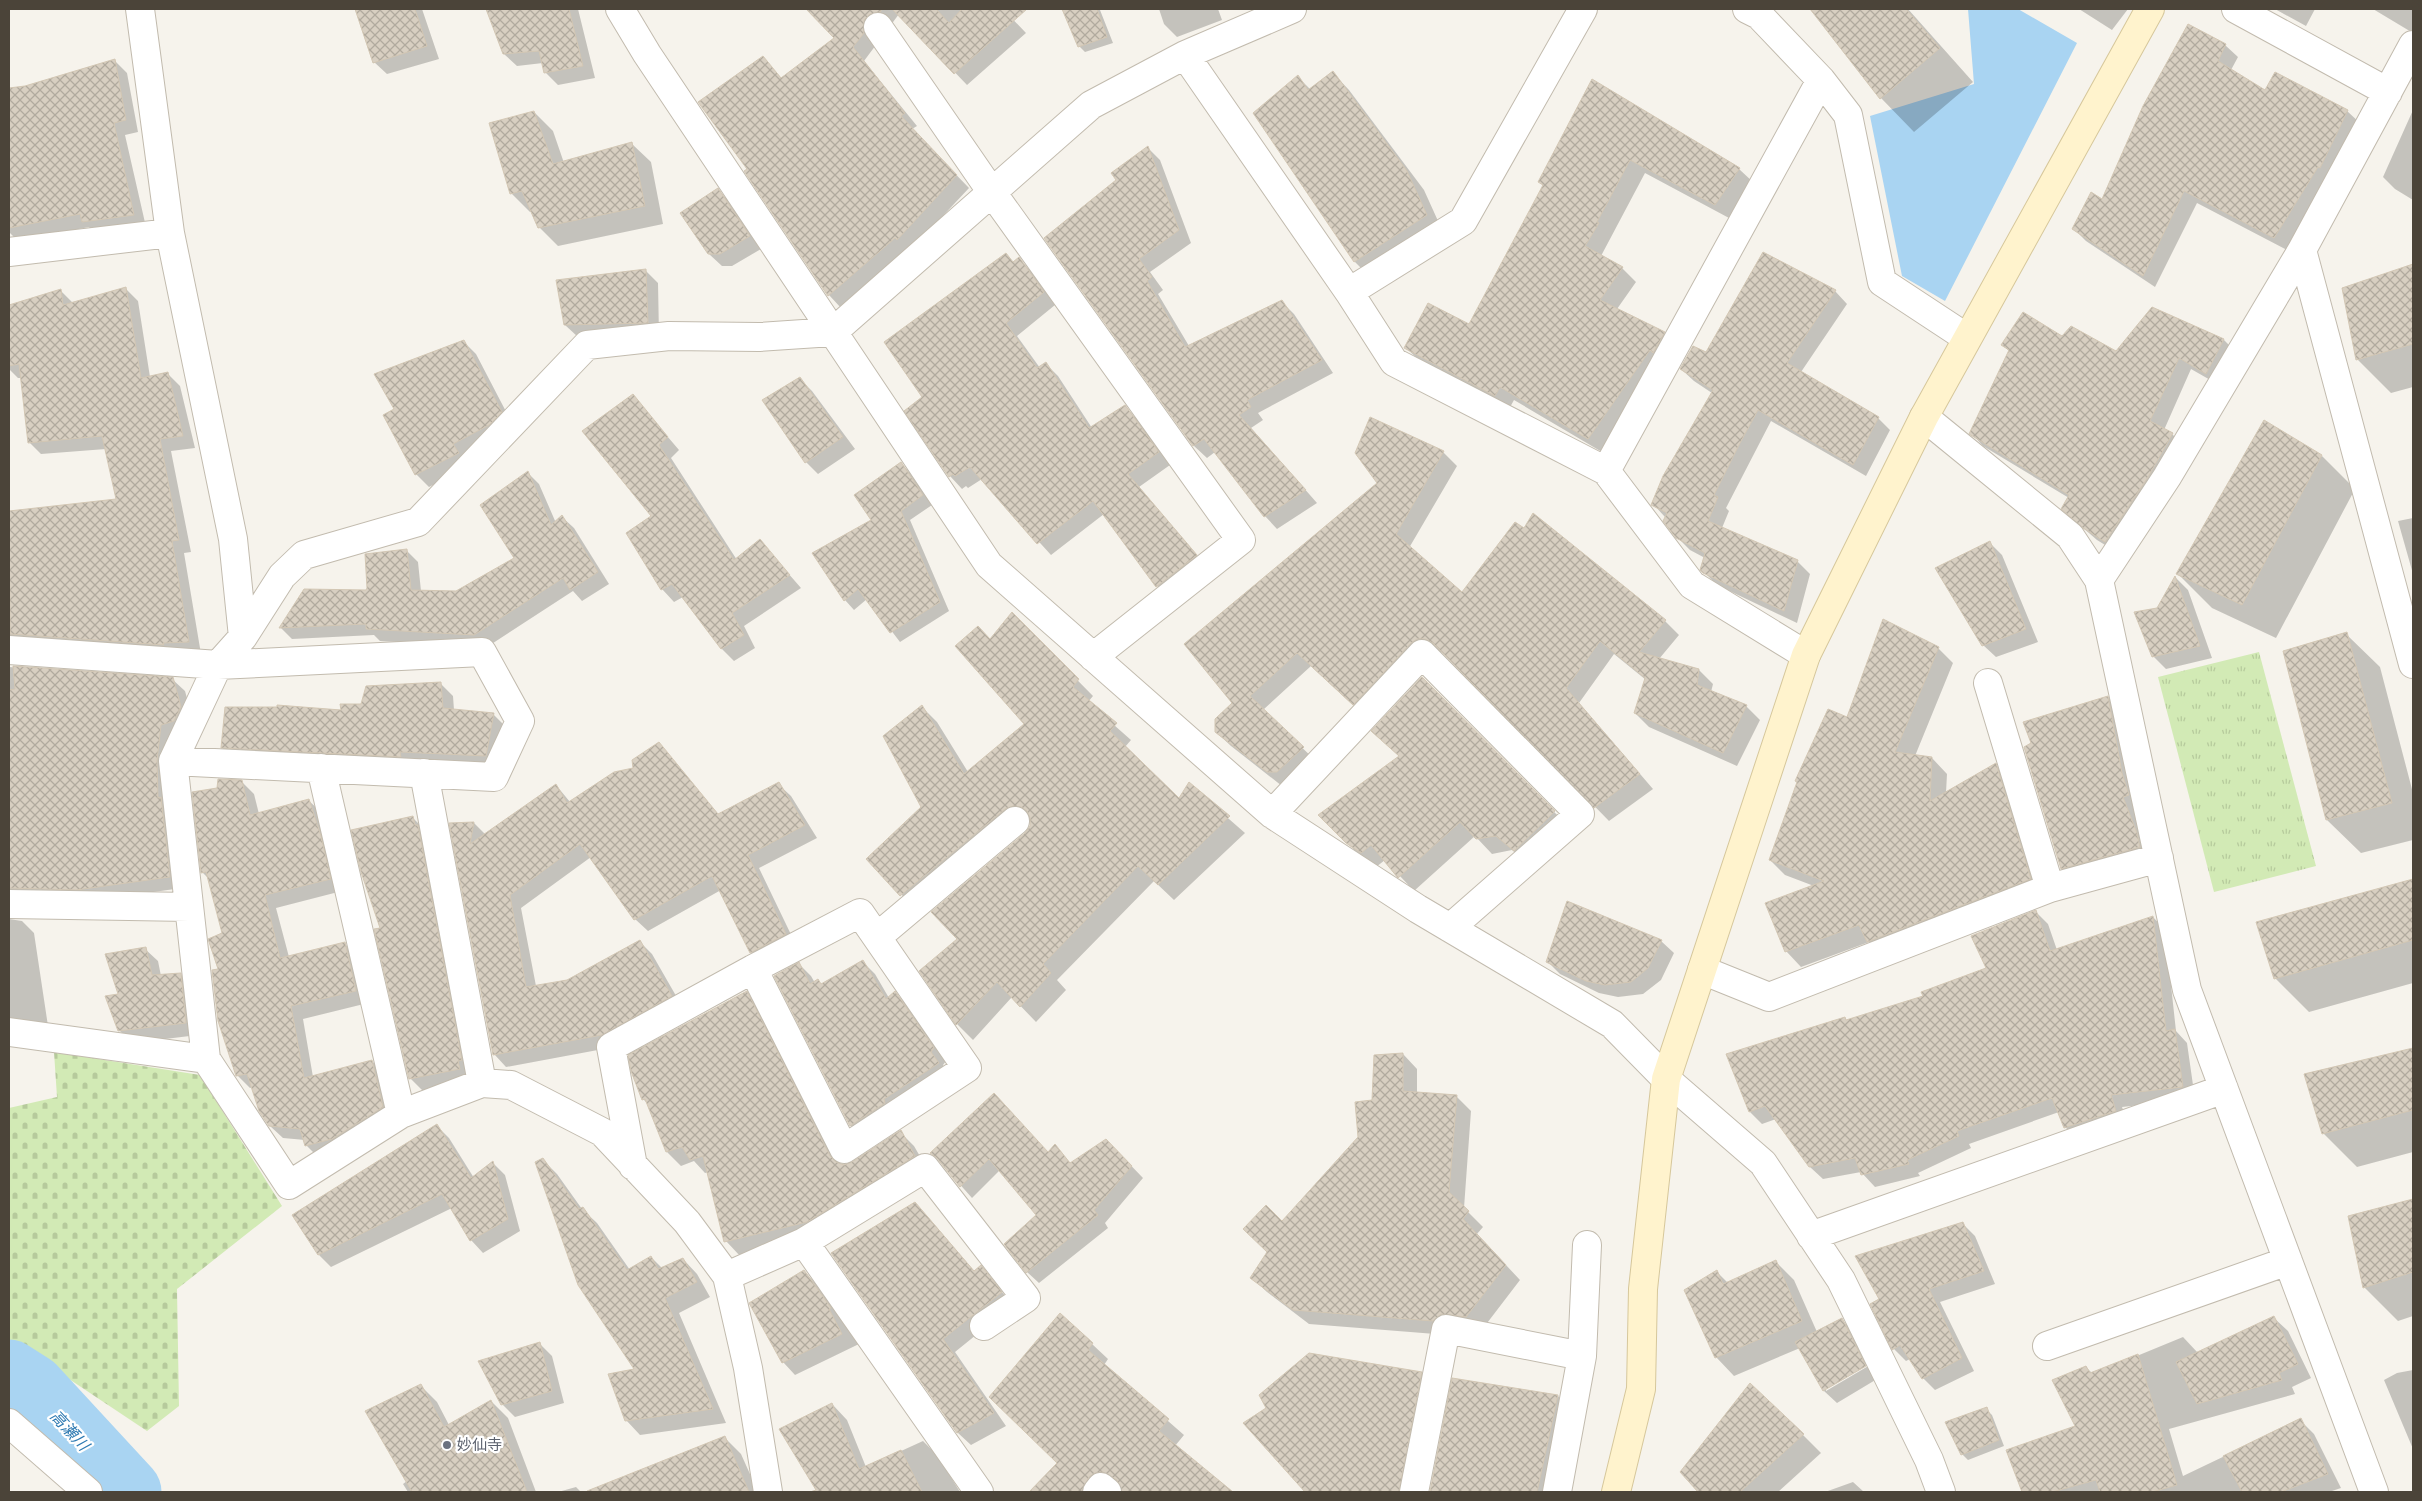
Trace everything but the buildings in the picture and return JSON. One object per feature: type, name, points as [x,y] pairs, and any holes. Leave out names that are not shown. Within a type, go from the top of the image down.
[{"type":"street","points":[[140,9],[170,233],[233,539],[243,637]]},
{"type":"street","points":[[620,9],[647,54],[989,565],[1272,814],[1450,928],[1612,1024],[1666,1079],[1763,1163],[1841,1280],[1929,1460],[1941,1492]]},
{"type":"street","points":[[768,1492],[748,1368],[727,1276],[687,1222],[602,1132],[511,1084],[482,1083],[401,1114],[289,1185],[206,1059],[173,761],[218,665],[243,637],[282,576],[304,555],[418,522],[587,344],[669,336],[759,337],[833,332],[1091,105],[1185,55],[1292,9]]},
{"type":"street","points":[[1350,292],[1463,221],[1583,9]]},
{"type":"street","points":[[1747,9],[1759,15],[1821,80],[1848,116],[1882,282],[1967,338]]},
{"type":"street","points":[[1616,1492],[1641,1389],[1643,1290],[1666,1079],[1806,656],[1924,418],[2150,9]]},
{"type":"street","points":[[2236,9],[2388,92]]},
{"type":"street","points":[[878,27],[991,191],[1240,540],[1093,657]]},
{"type":"street","points":[[2099,580],[2167,477],[2302,250],[2413,45]]},
{"type":"street","points":[[1185,55],[1350,292],[1394,362],[1606,471],[1692,585],[1806,656]]},
{"type":"street","points":[[1606,471],[1821,80]]},
{"type":"street","points":[[9,252],[170,233]]},
{"type":"street","points":[[2302,250],[2413,664]]},
{"type":"street","points":[[1924,418],[2070,536],[2099,580],[2187,990],[2374,1492]]},
{"type":"street","points":[[9,650],[218,665],[482,652],[520,721],[494,777],[173,761]]},
{"type":"street","points":[[1272,814],[1422,654],[1580,814],[1450,928]]},
{"type":"street","points":[[1988,682],[2050,888]]},
{"type":"street","points":[[321,768],[401,1114]]},
{"type":"street","points":[[424,773],[482,1083]]},
{"type":"street","points":[[877,937],[1015,821]]},
{"type":"street","points":[[1702,970],[1769,998],[2050,888],[2159,858]]},
{"type":"street","points":[[9,904],[190,907]]},
{"type":"street","points":[[633,1166],[611,1047],[753,969],[860,912],[967,1068],[844,1149],[753,969]]},
{"type":"street","points":[[9,1032],[206,1059]]},
{"type":"street","points":[[1811,1236],[2224,1089]]},
{"type":"street","points":[[727,1276],[804,1242],[925,1168],[1026,1298],[984,1326]]},
{"type":"street","points":[[804,1242],[979,1492]]},
{"type":"street","points":[[1557,1492],[1582,1356],[1587,1245]]},
{"type":"street","points":[[2047,1346],[2288,1261]]},
{"type":"street","points":[[1414,1492],[1446,1328],[1582,1356]]},
{"type":"street","points":[[9,1423],[88,1492]]},
{"type":"street","points":[[1097,1492],[1101,1487],[1107,1492]]},
{"type":"green space","points":[[2259,652],[2316,866],[2214,892],[2158,677]]},
{"type":"green space","points":[[54,1052],[200,1075],[282,1206],[177,1289],[179,1406],[147,1431],[45,1363],[30,1379],[9,1365],[9,1108],[57,1097]]},
{"type":"water","points":[[1968,9],[2018,9],[2077,43],[1945,301],[1902,276],[1870,116],[1974,84]]},
{"type":"waterway","name":"高瀬川","points":[[9,1374],[31,1388],[127,1492]]},
{"type":"place","name":"妙仙寺","points":[[447,1445]]}]
